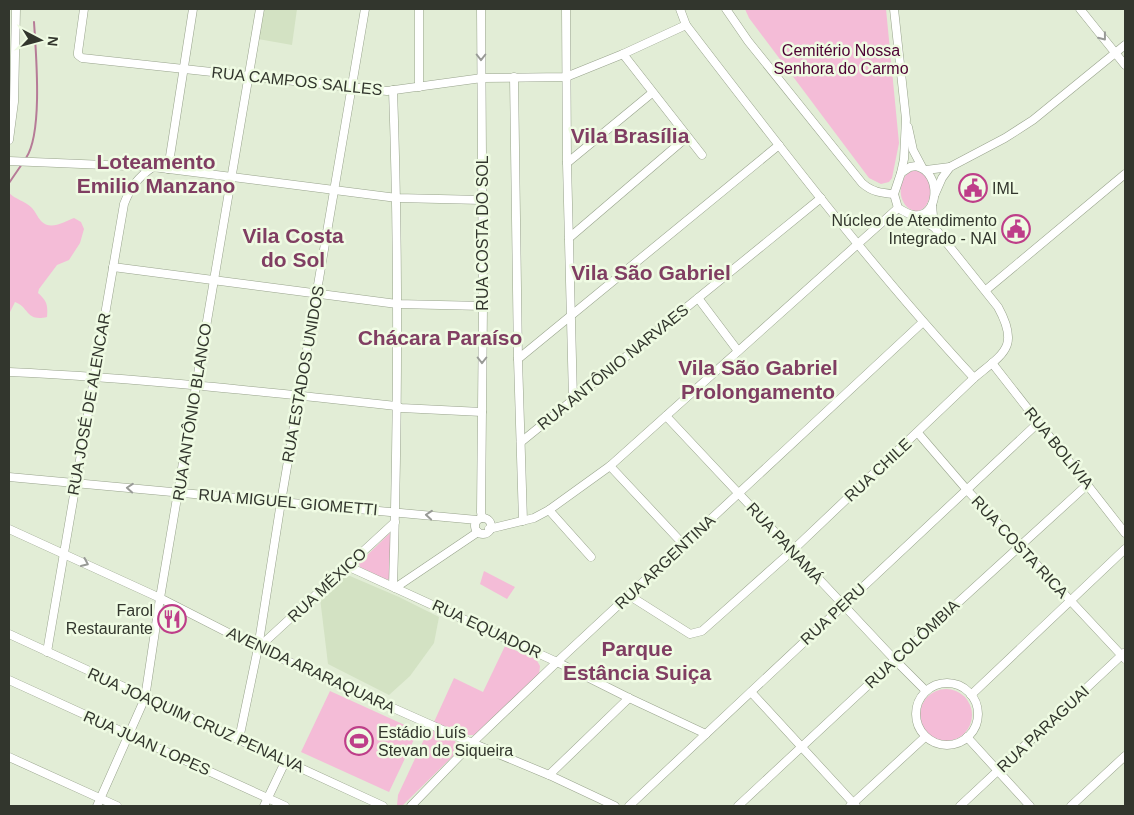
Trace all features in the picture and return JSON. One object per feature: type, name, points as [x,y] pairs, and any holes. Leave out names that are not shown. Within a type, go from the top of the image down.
[{"type":"street","points":[[9,140],[16,9]]},
{"type":"street","name":"RUA CAMPOS SALLES","points":[[84,9],[78,55],[82,58],[387,91],[482,78],[566,77],[624,54],[686,25]]},
{"type":"street","points":[[168,169],[193,9]]},
{"type":"street","name":"RUA ANTÔNIO BLANCO","points":[[99,802],[145,698],[160,598],[260,9]]},
{"type":"street","name":"RUA ESTADOS UNIDOS","points":[[239,739],[258,648],[365,9]]},
{"type":"street","points":[[419,9],[419,87]]},
{"type":"street","name":"RUA COSTA DO SOL","points":[[481,9],[482,519]]},
{"type":"street","points":[[566,9],[567,163],[573,399]]},
{"type":"street","points":[[680,9],[686,25],[858,246],[974,378]]},
{"type":"street","points":[[726,9],[748,41],[862,183],[868,189],[876,192],[894,194]]},
{"type":"street","points":[[894,9],[906,119],[913,150],[924,169],[931,176],[935,194]]},
{"type":"street","points":[[1080,9],[1125,65]]},
{"type":"street","points":[[911,215],[920,215],[929,209],[942,178],[950,168],[1005,138],[1033,120],[1125,45]]},
{"type":"street","points":[[624,54],[702,156]]},
{"type":"street","points":[[514,77],[518,359],[523,521]]},
{"type":"street","points":[[393,90],[397,198],[394,587]]},
{"type":"street","points":[[567,163],[652,93]]},
{"type":"street","points":[[906,119],[904,159],[894,194],[898,208],[934,227]]},
{"type":"street","points":[[569,238],[687,137]]},
{"type":"street","points":[[518,359],[778,145]]},
{"type":"street","points":[[9,161],[153,167],[397,198],[482,200]]},
{"type":"street","name":"RUA JOSÉ DE ALENCAR","points":[[47,652],[124,204],[127,195],[139,178],[153,167]]},
{"type":"street","points":[[901,173],[910,167],[924,169],[950,168]]},
{"type":"street","points":[[986,290],[1125,174]]},
{"type":"street","name":"RUA ANTÔNIO NARVAES","points":[[522,442],[821,198]]},
{"type":"street","points":[[932,204],[934,227]]},
{"type":"street","name":"RUA MIGUEL GIOMETTI","points":[[490,529],[534,518],[549,510],[610,466],[858,246],[898,208]]},
{"type":"street","name":"RUA CHILE","points":[[630,596],[690,634],[702,631],[793,550],[974,378],[1003,354],[1008,339],[1006,321],[986,290],[934,227]]},
{"type":"street","points":[[113,267],[397,304],[483,306]]},
{"type":"street","points":[[698,298],[738,351]]},
{"type":"street","name":"RUA ARGENTINA","points":[[411,806],[557,662],[923,322]]},
{"type":"street","name":"RUA BOLÍVIA","points":[[992,363],[1125,533]]},
{"type":"street","points":[[9,372],[196,384],[401,408],[482,412]]},
{"type":"street","name":"RUA PANAMÁ","points":[[666,416],[926,691]]},
{"type":"street","name":"RUA PERU","points":[[629,806],[1038,423]]},
{"type":"street","name":"RUA COSTA RICA","points":[[918,433],[967,490],[1124,655]]},
{"type":"street","points":[[610,466],[683,544]]},
{"type":"street","name":"RUA MIGUEL GIOMETTI","points":[[9,477],[482,519],[510,524]]},
{"type":"street","name":"RUA COLÔMBIA","points":[[738,806],[1088,484]]},
{"type":"street","points":[[549,510],[591,557]]},
{"type":"street","points":[[394,587],[478,532],[483,533],[490,529],[490,524],[482,519],[475,524],[478,532]]},
{"type":"street","name":"RUA MÉXICO","points":[[258,648],[395,522]]},
{"type":"street","name":"AVENIDA ARARAQUARA","points":[[9,529],[160,598],[258,648],[472,744],[549,775],[615,806]]},
{"type":"street","points":[[971,695],[1125,549]]},
{"type":"street","name":"RUA EQUADOR","points":[[347,566],[557,662],[706,734]]},
{"type":"street","name":"RUA JOAQUIM CRUZ PENALVA","points":[[9,634],[383,806]]},
{"type":"street","name":"RUA PARAGUAI","points":[[960,806],[1124,655]]},
{"type":"street","name":"RUA JUAN LOPES","points":[[9,680],[285,806]]},
{"type":"street","points":[[953,684],[971,695],[977,711],[977,721],[967,737],[950,745],[940,744],[925,737],[918,726],[916,717],[920,699],[926,691],[934,686],[953,684]]},
{"type":"street","points":[[752,692],[853,805],[925,737]]},
{"type":"street","points":[[549,775],[629,698]]},
{"type":"street","points":[[967,737],[1030,806]]},
{"type":"street","points":[[1071,806],[1125,756]]},
{"type":"street","points":[[9,757],[99,802],[117,806]]},
{"type":"street","points":[[264,806],[286,760]]},
{"type":"shaded area","points":[[263,9],[297,9],[292,45],[258,39]]},
{"type":"shaded area","points":[[343,576],[350,576],[439,617],[434,643],[410,676],[389,695],[328,664],[320,598]]},
{"type":"green space","name":"Cemitério Nossa Senhora do Carmo","points":[[745,9],[886,9],[899,143],[892,178],[889,182],[881,184],[869,178],[749,18]]},
{"type":"green space","points":[[914,170],[922,173],[927,178],[930,186],[928,201],[919,211],[907,207],[901,195],[901,186],[904,178]]},
{"type":"green space","points":[[9,193],[29,206],[45,224],[53,226],[74,218],[81,222],[84,229],[80,243],[69,260],[57,265],[39,289],[38,293],[46,304],[47,317],[31,316],[20,304],[15,302],[9,314]]},
{"type":"green space","points":[[390,533],[390,579],[386,580],[360,567],[359,563]]},
{"type":"green space","points":[[484,571],[515,587],[507,599],[480,584]]},
{"type":"green space","points":[[505,646],[536,659],[540,666],[539,675],[474,735],[463,735],[434,722],[454,678],[483,692]]},
{"type":"green space","points":[[941,689],[951,689],[960,693],[968,701],[972,715],[968,729],[960,737],[951,741],[941,741],[932,737],[924,729],[920,720],[920,710],[924,701],[932,693]]},
{"type":"green space","name":"Estádio Luís Stevan de Siqueira","points":[[330,691],[418,731],[389,792],[301,752]]},
{"type":"green space","points":[[432,730],[455,741],[458,746],[457,752],[402,806],[397,806],[398,795],[427,733]]},
{"type":"waterway","points":[[26,158],[35,131],[37,112],[34,22]]},
{"type":"waterway","points":[[9,183],[22,164]]},
{"type":"place","name":"IML","points":[[973,188]]},
{"type":"place","name":"Núcleo de Atendimento Integrado - NAI","points":[[1016,229]]},
{"type":"place","name":"Farol Restaurante","points":[[172,619]]},
{"type":"place","name":"Estádio Luís Stevan de Siqueira","points":[[359,741]]},
{"type":"district","name":"Vila Brasília","points":[[630,135]]},
{"type":"district","name":"Loteamento Emilio Manzano","points":[[156,173]]},
{"type":"district","name":"Vila Costa do Sol","points":[[293,247]]},
{"type":"district","name":"Vila São Gabriel","points":[[651,272]]},
{"type":"district","name":"Chácara Paraíso","points":[[440,337]]},
{"type":"district","name":"Vila São Gabriel Prolongamento","points":[[758,379]]},
{"type":"district","name":"Parque Estância Suiça","points":[[637,660]]}]
